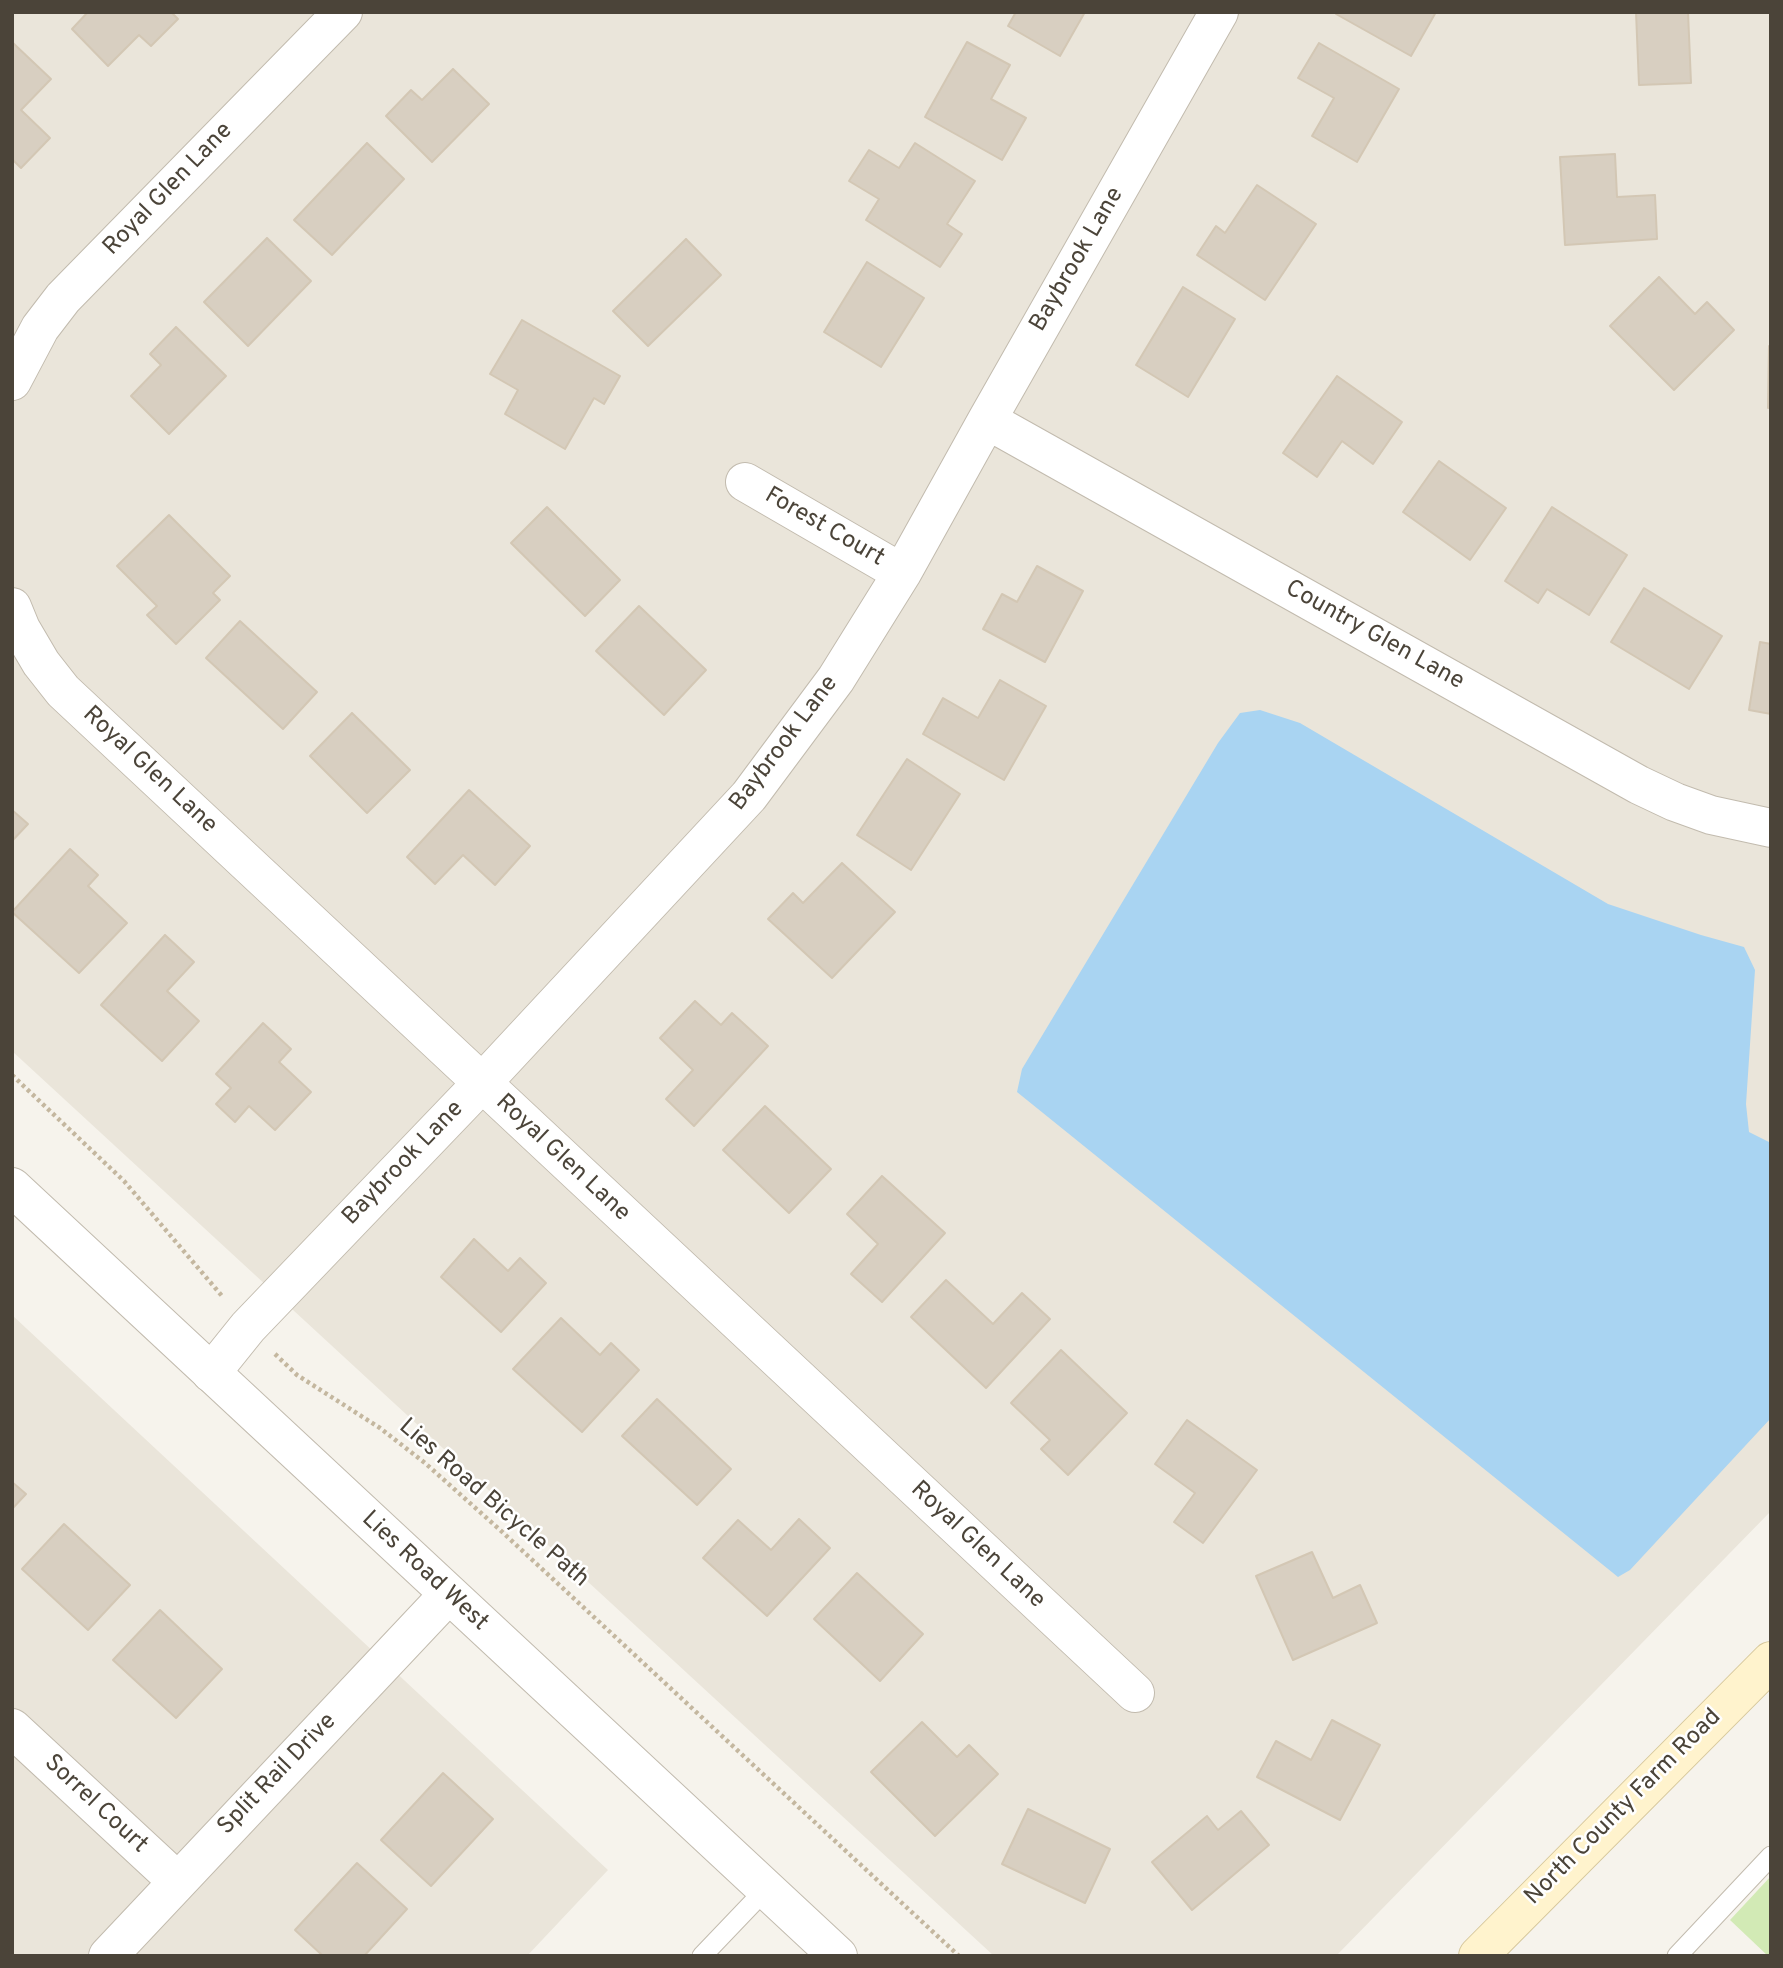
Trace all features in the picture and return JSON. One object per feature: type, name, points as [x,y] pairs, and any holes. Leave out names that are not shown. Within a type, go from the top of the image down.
[{"type":"main road","name":"North County Farm Road","points":[[1478,1956],[1771,1661]]},
{"type":"street","name":"Royal Glen Lane","points":[[12,381],[40,327],[63,298],[343,12]]},
{"type":"street","name":"Baybrook Lane","points":[[211,1373],[248,1327],[749,796],[836,679],[902,573],[1219,12]]},
{"type":"street","name":"Country Glen Lane","points":[[987,420],[1639,785],[1712,815],[1771,828]]},
{"type":"street","name":"Forest Court","points":[[745,482],[902,573]]},
{"type":"street","name":"Royal Glen Lane","points":[[12,607],[21,629],[41,663],[63,691],[1135,1693]]},
{"type":"street","name":"Lies Road West","points":[[12,1187],[838,1956]]},
{"type":"street","name":"Split Rail Drive","points":[[108,1956],[448,1595]]},
{"type":"street","name":"Sorrel Court","points":[[12,1728],[177,1881]]},
{"type":"lane","points":[[1677,1956],[1771,1856]]},
{"type":"lane","points":[[702,1956],[766,1889]]},
{"type":"path","name":"Lies Road Bicycle Path","points":[[12,1075],[124,1181],[168,1229],[248,1327],[297,1375],[380,1429],[425,1463],[959,1956]]},
{"type":"shaded area","points":[[12,12],[1771,12],[1771,1511],[1336,1956],[994,1956],[12,1051]]},
{"type":"shaded area","points":[[12,1315],[608,1870],[527,1956],[12,1956]]},
{"type":"green space","points":[[1771,1876],[1771,1956],[1768,1956],[1730,1920]]},
{"type":"water","points":[[1260,710],[1300,723],[1608,904],[1744,947],[1755,970],[1746,1104],[1749,1132],[1771,1143],[1771,1418],[1630,1570],[1618,1577],[1017,1092],[1022,1069],[1218,743],[1240,713]]},
{"type":"building","points":[[88,12],[171,12],[178,19],[151,46],[139,35],[108,66],[72,29]]},
{"type":"building","points":[[1016,12],[1085,12],[1060,56],[1008,26]]},
{"type":"building","points":[[1436,12],[1411,56],[1336,14]]},
{"type":"building","points":[[1636,12],[1688,12],[1691,83],[1639,85]]},
{"type":"building","points":[[967,42],[1010,65],[991,99],[1026,118],[1002,160],[925,117]]},
{"type":"building","points":[[13,43],[51,79],[21,110],[50,138],[21,168],[12,159]]},
{"type":"building","points":[[1319,43],[1399,89],[1357,162],[1312,136],[1334,98],[1298,78]]},
{"type":"building","points":[[453,69],[489,104],[432,162],[386,116],[411,90],[422,100]]},
{"type":"building","points":[[367,143],[404,179],[332,255],[294,220]]},
{"type":"building","points":[[915,143],[975,181],[947,224],[962,234],[940,267],[866,220],[879,199],[849,181],[869,150],[899,168]]},
{"type":"building","points":[[1615,154],[1617,197],[1655,195],[1657,239],[1565,245],[1560,157]]},
{"type":"building","points":[[1257,185],[1316,224],[1265,300],[1197,255],[1216,226],[1225,233]]},
{"type":"building","points":[[267,238],[311,281],[248,346],[204,302]]},
{"type":"building","points":[[686,239],[721,275],[648,346],[613,311]]},
{"type":"building","points":[[867,262],[924,298],[881,367],[824,332]]},
{"type":"building","points":[[1659,277],[1695,314],[1707,302],[1734,330],[1674,390],[1610,326]]},
{"type":"building","points":[[1183,287],[1235,319],[1188,397],[1136,365]]},
{"type":"building","points":[[522,320],[620,376],[604,404],[594,398],[565,449],[505,414],[518,390],[490,374]]},
{"type":"building","points":[[176,327],[226,376],[169,434],[131,396],[161,365],[150,354]]},
{"type":"building","points":[[1771,346],[1771,408],[1768,408]]},
{"type":"building","points":[[1337,376],[1402,422],[1373,464],[1342,441],[1317,477],[1283,453]]},
{"type":"building","points":[[1439,461],[1506,508],[1470,560],[1403,512]]},
{"type":"building","points":[[547,507],[620,580],[585,616],[511,543]]},
{"type":"building","points":[[1552,507],[1627,555],[1589,615],[1547,589],[1538,603],[1505,581]]},
{"type":"building","points":[[169,515],[230,576],[213,593],[220,600],[176,644],[147,615],[157,606],[117,566]]},
{"type":"building","points":[[1037,566],[1083,591],[1045,662],[983,629],[1002,594],[1017,602]]},
{"type":"building","points":[[1644,588],[1722,636],[1689,689],[1611,642]]},
{"type":"building","points":[[639,606],[706,670],[664,715],[596,651]]},
{"type":"building","points":[[240,621],[317,692],[283,729],[206,658]]},
{"type":"building","points":[[1760,642],[1771,644],[1771,714],[1749,710]]},
{"type":"building","points":[[1000,680],[1046,706],[1004,780],[923,734],[943,698],[978,718]]},
{"type":"building","points":[[352,713],[410,770],[367,813],[310,756]]},
{"type":"building","points":[[907,759],[960,794],[911,870],[857,835]]},
{"type":"building","points":[[469,790],[530,846],[495,885],[463,855],[435,884],[407,857]]},
{"type":"building","points":[[12,810],[28,824],[12,841]]},
{"type":"building","points":[[70,849],[98,875],[88,886],[127,923],[79,973],[12,912]]},
{"type":"building","points":[[842,863],[895,912],[832,978],[768,919],[793,893],[803,903]]},
{"type":"building","points":[[165,935],[194,962],[167,991],[199,1021],[162,1061],[101,1005]]},
{"type":"building","points":[[695,1001],[721,1025],[732,1013],[768,1046],[694,1126],[666,1099],[693,1070],[660,1038]]},
{"type":"building","points":[[263,1023],[291,1049],[279,1062],[311,1092],[275,1130],[249,1106],[235,1122],[216,1104],[231,1088],[216,1074]]},
{"type":"building","points":[[765,1106],[831,1169],[789,1213],[723,1150]]},
{"type":"building","points":[[882,1176],[945,1233],[882,1302],[851,1274],[878,1244],[847,1214]]},
{"type":"building","points":[[474,1239],[508,1271],[520,1258],[546,1283],[501,1332],[441,1277]]},
{"type":"building","points":[[946,1280],[993,1324],[1022,1293],[1050,1319],[986,1388],[911,1317]]},
{"type":"building","points":[[561,1318],[600,1355],[611,1343],[639,1370],[582,1432],[513,1369]]},
{"type":"building","points":[[1061,1350],[1127,1413],[1068,1475],[1041,1449],[1050,1440],[1011,1403]]},
{"type":"building","points":[[657,1399],[731,1469],[697,1505],[622,1436]]},
{"type":"building","points":[[1187,1420],[1257,1470],[1203,1543],[1174,1522],[1195,1493],[1155,1464]]},
{"type":"building","points":[[12,1482],[26,1494],[12,1509]]},
{"type":"building","points":[[799,1519],[830,1548],[767,1616],[703,1558],[738,1520],[771,1550]]},
{"type":"building","points":[[64,1524],[130,1585],[88,1630],[22,1569]]},
{"type":"building","points":[[1312,1552],[1333,1598],[1360,1585],[1377,1623],[1293,1660],[1256,1576]]},
{"type":"building","points":[[857,1573],[923,1634],[880,1681],[814,1619]]},
{"type":"building","points":[[160,1610],[222,1669],[176,1718],[113,1660]]},
{"type":"building","points":[[1332,1720],[1380,1745],[1340,1820],[1257,1777],[1276,1741],[1311,1760]]},
{"type":"building","points":[[922,1722],[957,1757],[969,1745],[998,1774],[935,1836],[871,1772]]},
{"type":"building","points":[[443,1773],[493,1819],[431,1886],[381,1840]]},
{"type":"building","points":[[1028,1809],[1110,1849],[1085,1903],[1002,1864]]},
{"type":"building","points":[[1241,1811],[1269,1845],[1192,1910],[1152,1862],[1207,1816],[1218,1830]]},
{"type":"building","points":[[357,1863],[407,1909],[364,1956],[323,1956],[295,1930]]}]
